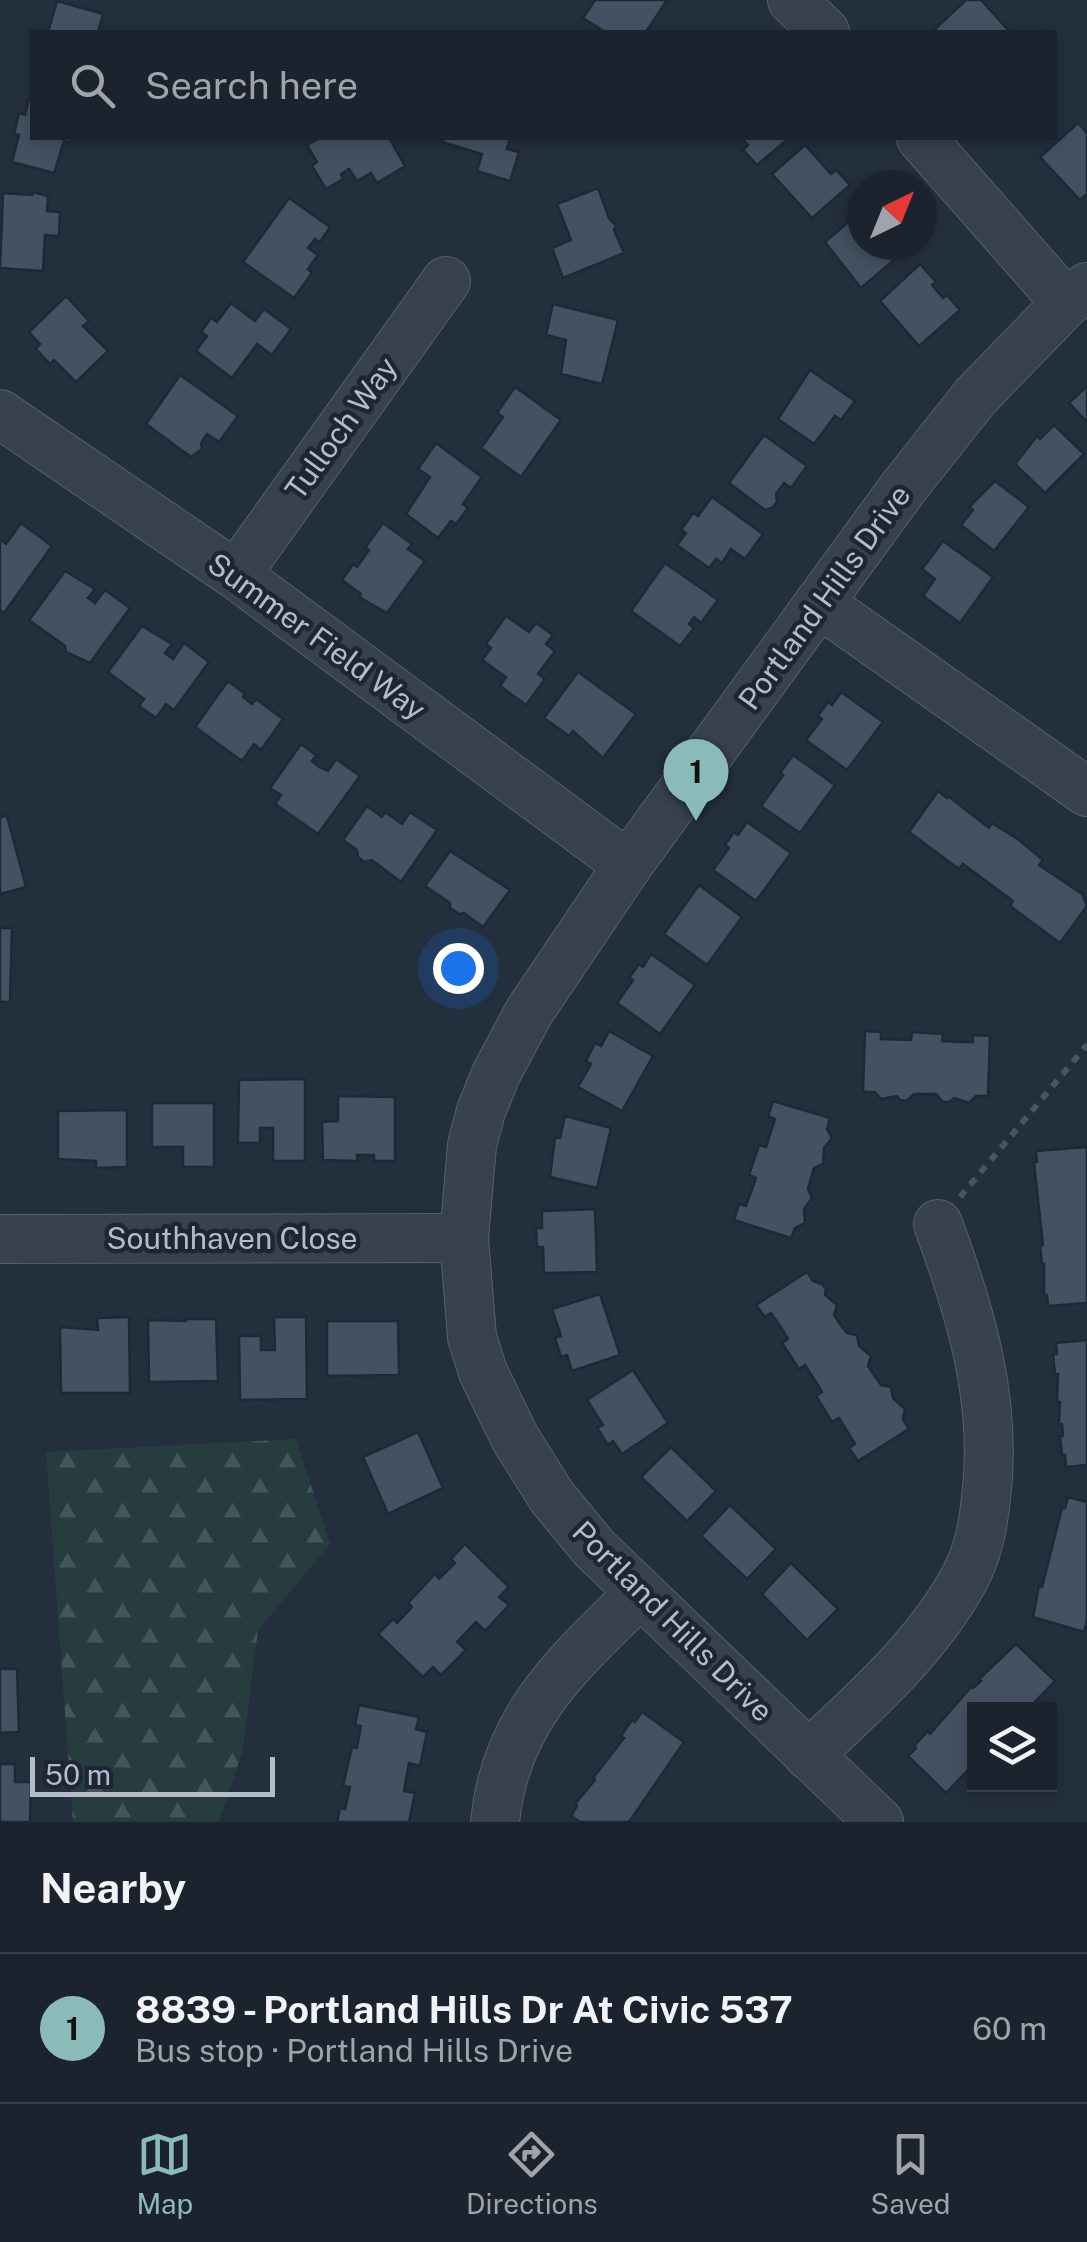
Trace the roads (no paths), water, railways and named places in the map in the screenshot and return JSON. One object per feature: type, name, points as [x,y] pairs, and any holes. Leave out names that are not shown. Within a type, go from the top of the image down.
[{"type":"street","points":[[792,0],[823,30]]},
{"type":"street","points":[[924,140],[1077,295]]},
{"type":"street","name":"Tulloch Way","points":[[236,574],[446,281]]},
{"type":"street","name":"Portland Hills Drive","points":[[878,1822],[572,1524],[533,1468],[498,1406],[472,1338],[464,1238],[472,1144],[496,1074],[529,1012],[628,865],[902,488],[975,397],[1077,295]]},
{"type":"street","name":"Summer Field Way","points":[[0,414],[236,574],[628,865]]},
{"type":"street","points":[[820,602],[1087,792]]},
{"type":"street","points":[[808,1755],[871,1696],[937,1620],[964,1580],[982,1533],[990,1453],[988,1407],[967,1307],[938,1224]]},
{"type":"street","name":"Southhaven Close","points":[[0,1239],[464,1238]]},
{"type":"street","points":[[495,1822],[509,1758],[531,1712],[560,1673],[640,1593]]},
{"type":"place","name":"8839 - Portland Hills Dr At Civic 537","points":[[696,821]]}]
